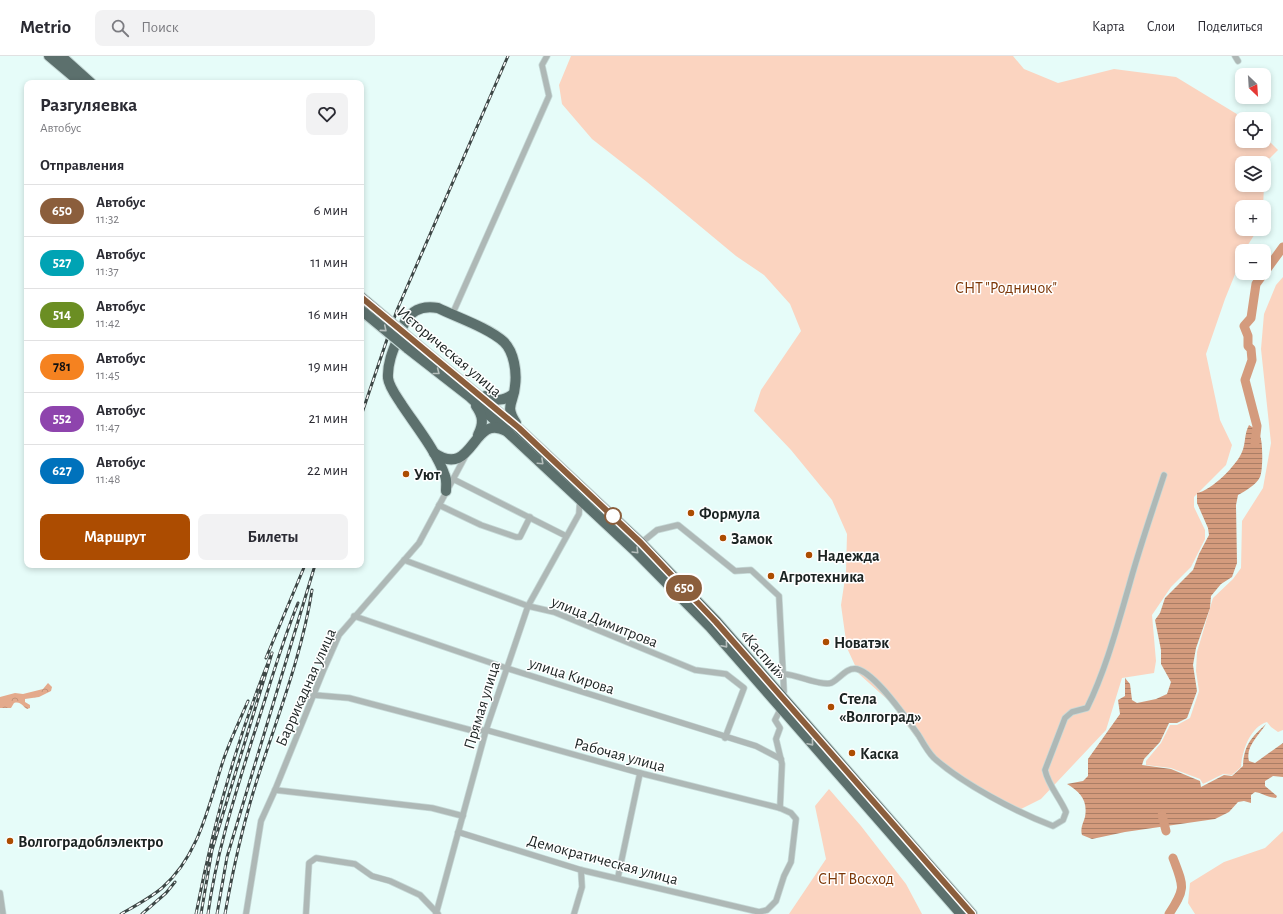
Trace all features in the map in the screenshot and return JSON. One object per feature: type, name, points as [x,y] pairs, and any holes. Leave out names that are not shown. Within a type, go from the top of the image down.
[{"type":"highway","points":[[49,56],[77,80]]},
{"type":"highway","points":[[61,56],[88,80]]},
{"type":"highway","name":"Историческая улица","points":[[364,304],[470,397],[516,432]]},
{"type":"highway","points":[[433,453],[442,459],[455,460],[466,455],[476,440],[487,429],[501,429],[516,432],[509,406],[515,387],[515,367],[510,352],[504,342],[493,334],[438,308],[428,306],[412,312],[405,320],[390,358],[388,379],[394,392],[433,453],[445,476],[446,491]]},
{"type":"highway","name":"Историческая улица","points":[[410,345],[470,386],[516,432]]},
{"type":"highway","points":[[470,386],[496,400],[503,400],[512,395]]},
{"type":"highway","points":[[470,397],[480,412],[483,422],[476,440]]},
{"type":"highway","name":"«Каспий»","points":[[516,432],[580,498],[783,699],[961,914]]},
{"type":"highway","name":"«Каспий»","points":[[516,432],[641,543],[716,622],[972,914]]},
{"type":"street","points":[[452,315],[550,96],[542,65],[547,56]]},
{"type":"street","name":"Баррикадная улица","points":[[246,914],[260,821],[275,790],[339,635],[419,543],[466,455]]},
{"type":"street","points":[[784,674],[802,677],[823,684],[837,680],[849,670],[857,669],[866,674],[882,689],[905,716],[933,757],[972,786],[1053,826],[1063,820],[1066,812],[1061,801],[1046,778],[1045,770],[1065,718],[1072,712],[1087,708],[1095,692],[1111,649],[1136,559],[1164,475]]},
{"type":"street","points":[[453,480],[566,536]]},
{"type":"street","points":[[580,498],[579,514],[595,513]]},
{"type":"street","points":[[439,505],[481,524],[516,537],[520,537],[524,533],[530,517]]},
{"type":"street","name":"Прямая улица","points":[[437,914],[486,730],[528,606],[579,514]]},
{"type":"street","points":[[641,543],[657,530],[678,524],[735,571],[751,570],[779,596],[784,674],[783,699],[775,720],[780,728],[776,739],[781,760],[780,808]]},
{"type":"street","name":"улица Димитрова","points":[[404,560],[528,606],[554,612],[695,670],[726,674],[744,688],[725,738]]},
{"type":"street","name":"улица Кирова","points":[[354,616],[506,668],[725,738],[756,746],[781,760]]},
{"type":"street","name":"Рабочая улица","points":[[314,695],[349,698],[474,731],[486,730],[640,774],[780,808],[791,813],[796,819],[792,862],[784,876],[776,901],[767,910],[759,912],[742,909]]},
{"type":"street","points":[[618,877],[640,774]]},
{"type":"street","points":[[275,790],[432,808],[463,816]]},
{"type":"street","name":"Демократическая улица","points":[[458,832],[581,870],[618,877],[742,909]]},
{"type":"street","points":[[306,914],[309,863],[316,858],[355,864],[372,876],[390,881],[420,895],[437,914]]},
{"type":"street","points":[[574,914],[582,887],[581,870]]},
{"type":"street","points":[[0,893],[3,914]]},
{"type":"green space","name":"СНТ \"Родничок\"","points":[[571,56],[1013,56],[1024,69],[1058,83],[1114,69],[1176,77],[1235,113],[1235,148],[1271,148],[1271,143],[1278,150],[1271,157],[1235,156],[1235,192],[1264,192],[1263,200],[1235,200],[1235,236],[1254,236],[1248,244],[1235,244],[1235,274],[1206,354],[1220,420],[1232,445],[1226,465],[1194,497],[1194,507],[1205,530],[1205,539],[1191,567],[1171,587],[1152,615],[1156,661],[1154,673],[1122,678],[1106,730],[1041,799],[1015,812],[960,781],[931,758],[889,701],[859,674],[847,648],[841,605],[846,572],[847,534],[832,500],[791,450],[754,411],[761,390],[801,331],[790,304],[764,275],[736,256],[647,182],[592,139],[562,104],[559,85]]},
{"type":"green space","points":[[1283,277],[1283,730],[1278,732],[1267,722],[1261,725],[1248,740],[1243,754],[1241,767],[1232,775],[1223,774],[1203,784],[1200,779],[1171,768],[1146,765],[1146,761],[1161,743],[1170,725],[1177,725],[1190,718],[1199,691],[1196,671],[1197,652],[1213,598],[1233,579],[1241,568],[1242,521],[1263,488],[1271,443],[1261,349],[1264,314],[1276,285]]},
{"type":"green space","points":[[48,683],[52,687],[51,691],[39,697],[25,699],[25,702],[30,705],[30,708],[27,709],[20,703],[14,703],[11,708],[0,708],[0,697],[15,693],[23,694],[43,689]]},
{"type":"green space","name":"СНТ Восход","points":[[829,789],[861,826],[906,884],[922,914],[789,914],[826,859],[815,806]]},
{"type":"green space","points":[[1283,831],[1283,914],[1195,914],[1188,903],[1190,883],[1224,862],[1265,848]]},
{"type":"shaded area","points":[[1249,425],[1257,431],[1261,439],[1262,469],[1258,480],[1247,490],[1238,495],[1236,505],[1237,563],[1232,577],[1221,584],[1211,596],[1210,608],[1196,648],[1193,665],[1197,691],[1187,718],[1177,723],[1169,723],[1160,742],[1144,759],[1142,765],[1171,769],[1200,781],[1201,787],[1224,775],[1232,776],[1243,766],[1245,753],[1249,742],[1266,724],[1256,737],[1248,756],[1249,761],[1255,763],[1283,743],[1283,777],[1273,776],[1265,781],[1265,786],[1277,796],[1276,798],[1255,792],[1251,795],[1251,803],[1244,801],[1238,802],[1229,812],[1215,819],[1125,832],[1092,839],[1082,835],[1081,833],[1086,811],[1084,801],[1076,790],[1067,784],[1083,781],[1088,776],[1088,759],[1120,714],[1118,700],[1125,696],[1125,678],[1130,684],[1132,700],[1137,703],[1156,699],[1167,694],[1171,682],[1161,664],[1161,650],[1155,620],[1160,613],[1165,598],[1193,570],[1209,535],[1208,528],[1197,503],[1197,493],[1216,483],[1235,464],[1243,449],[1246,432]]},
{"type":"waterway","points":[[1255,443],[1257,426],[1245,380],[1252,360],[1251,349],[1248,346],[1248,336],[1244,326],[1251,318],[1256,284],[1283,247]]},
{"type":"waterway","points":[[1162,815],[1166,831]]},
{"type":"waterway","points":[[1169,914],[1181,893],[1182,887],[1173,858]]},
{"type":"railway","points":[[364,407],[397,310],[508,56]]},
{"type":"railway","points":[[266,658],[304,568]]},
{"type":"railway","points":[[217,914],[227,857],[314,568]]},
{"type":"railway","points":[[225,914],[247,813],[281,710],[302,638],[312,590]]},
{"type":"railway","points":[[208,914],[216,869],[233,803],[280,653],[298,603]]},
{"type":"railway","points":[[196,914],[210,847],[227,782],[259,685],[272,653],[212,850],[201,914]]},
{"type":"railway","points":[[121,914],[147,899],[162,888],[175,875],[186,860],[202,828],[224,758],[248,701]]},
{"type":"railway","points":[[142,914],[166,893],[175,882]]},
{"type":"bus line","name":"650","points":[[364,299],[519,428],[641,543],[716,622],[972,914]]},
{"type":"place","name":"Уют","points":[[406,474]]},
{"type":"place","name":"Формула","points":[[691,513]]},
{"type":"place","name":"Замок","points":[[723,538]]},
{"type":"place","name":"Надежда","points":[[809,555]]},
{"type":"place","name":"Агротехника","points":[[771,576]]},
{"type":"place","name":"Новатэк","points":[[826,642]]},
{"type":"place","name":"Стела «Волгоград»","points":[[831,707]]},
{"type":"place","name":"Каска","points":[[852,753]]},
{"type":"place","name":"Волгоградоблэлектро","points":[[10,841]]}]
